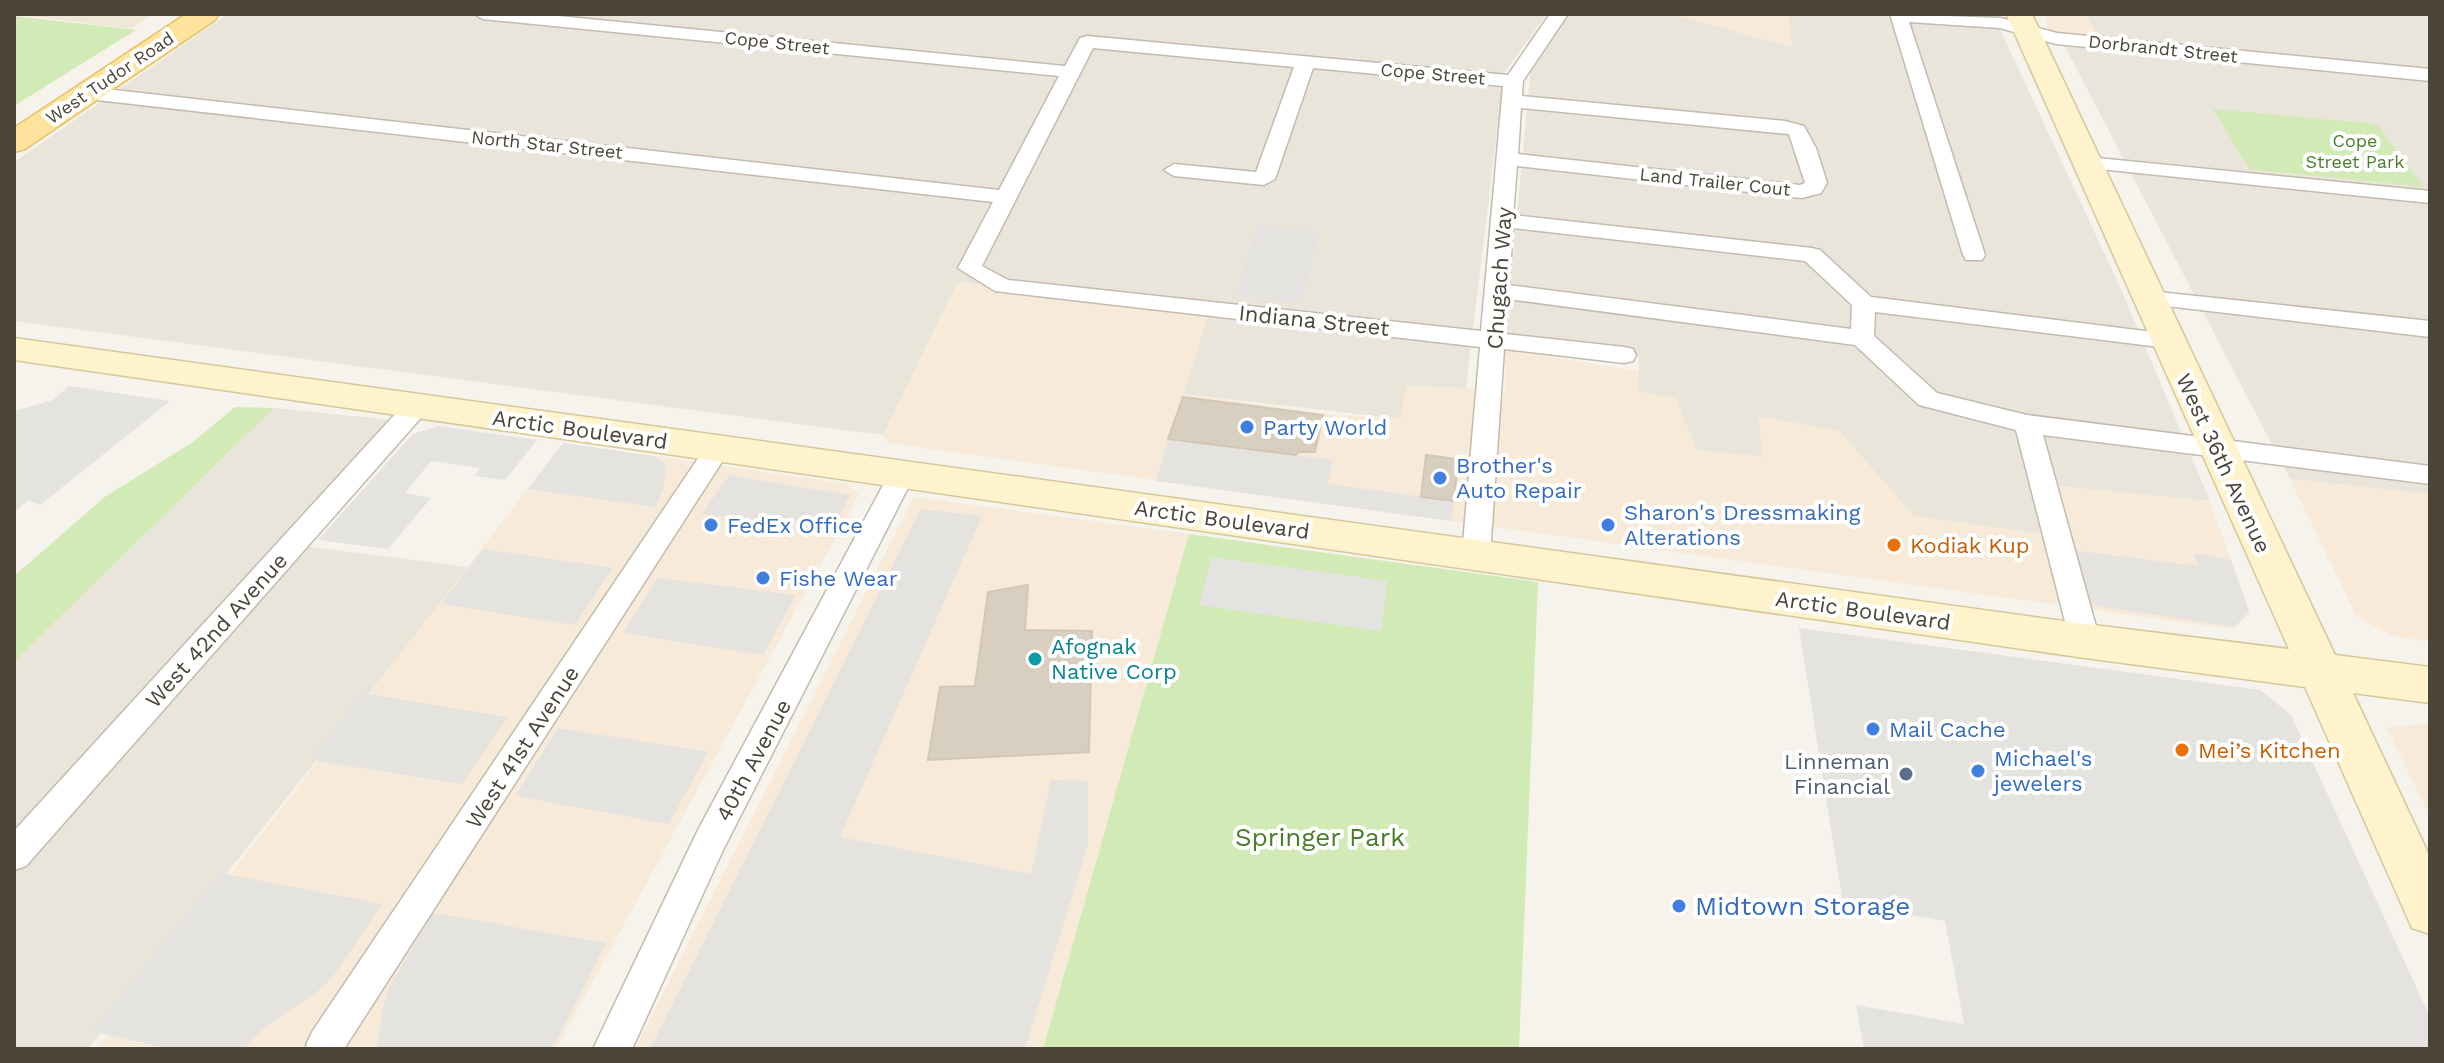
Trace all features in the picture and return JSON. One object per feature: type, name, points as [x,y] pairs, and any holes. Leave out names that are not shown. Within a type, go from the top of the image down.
[{"type":"main road","name":"West Tudor Road","points":[[14,120],[175,14]]},
{"type":"main road","name":"West Tudor Road","points":[[14,142],[205,14]]},
{"type":"main road","name":"West 36th Avenue","points":[[2022,23],[2430,911]]},
{"type":"main road","name":"Arctic Boulevard","points":[[14,349],[2085,641],[2430,685]]},
{"type":"street","name":"Cope Street","points":[[483,14],[1072,72],[1087,42],[1113,43],[1305,63],[1512,91]]},
{"type":"street","points":[[1512,91],[1559,14]]},
{"type":"street","name":"Dorbrandt Street","points":[[1898,16],[1923,15],[2022,23],[2056,38],[2430,75]]},
{"type":"street","points":[[1898,16],[1974,255]]},
{"type":"street","points":[[1174,170],[1264,179],[1305,63]]},
{"type":"street","points":[[1006,197],[1072,72]]},
{"type":"street","name":"Chugach Way","points":[[1476,555],[1512,91]]},
{"type":"street","name":"Land Trailer Cout","points":[[1507,159],[1802,192],[1813,188],[1816,183],[1797,130],[1512,91]]},
{"type":"street","name":"North Star Street","points":[[88,93],[1006,197]]},
{"type":"street","points":[[2087,163],[2430,197]]},
{"type":"street","name":"Indiana Street","points":[[1006,197],[969,268],[1003,286],[1624,355]]},
{"type":"street","points":[[1503,220],[1812,255],[1864,303],[2168,340]]},
{"type":"street","points":[[1498,291],[1862,338],[1928,399],[2027,424],[2430,475]]},
{"type":"street","points":[[2149,298],[2430,329]]},
{"type":"street","points":[[1862,338],[1864,303]]},
{"type":"street","name":"West 42nd Avenue","points":[[14,855],[417,406]]},
{"type":"street","points":[[2027,424],[2085,641]]},
{"type":"street","name":"West 41st Avenue","points":[[325,1045],[718,448]]},
{"type":"street","name":"40th Avenue","points":[[612,1049],[710,841],[902,474]]},
{"type":"shaded area","points":[[14,14],[152,14],[130,29]]},
{"type":"shaded area","points":[[228,14],[1547,14],[1504,73],[1466,388],[1407,386],[1401,419],[1183,394],[1209,309],[958,282],[883,435],[14,321],[14,162]]},
{"type":"shaded area","points":[[1568,14],[1993,14],[2120,287],[2210,501],[2056,486],[2070,538],[1914,516],[1839,431],[1759,417],[1763,457],[1696,450],[1676,399],[1638,391],[1639,356],[1506,334],[1531,65]]},
{"type":"shaded area","points":[[1671,14],[1788,14],[1793,47],[1706,24]]},
{"type":"shaded area","points":[[2043,14],[2086,14],[2099,39],[2059,35],[2050,30]]},
{"type":"shaded area","points":[[2086,14],[2430,14],[2430,494],[2290,479],[2059,35]]},
{"type":"shaded area","points":[[1257,225],[1320,232],[1302,302],[1236,295]]},
{"type":"shaded area","points":[[958,282],[1210,309],[1184,394],[1336,415],[1401,419],[1406,386],[1466,388],[1505,394],[1505,350],[1639,371],[1638,391],[1676,399],[1697,450],[1763,457],[1758,416],[1839,431],[1914,516],[2069,538],[2055,486],[2210,501],[2250,614],[2232,629],[888,443],[883,435]]},
{"type":"shaded area","points":[[69,386],[170,401],[40,505],[28,500],[14,513],[14,411],[53,400]]},
{"type":"shaded area","points":[[274,408],[392,420],[280,543],[469,567],[88,1049],[14,1049],[14,662]]},
{"type":"shaded area","points":[[439,426],[537,440],[505,480],[475,476],[480,468],[431,461],[405,493],[431,498],[388,549],[318,540],[413,434]]},
{"type":"shaded area","points":[[1168,439],[1333,460],[1328,484],[1454,501],[1451,521],[1156,481]]},
{"type":"shaded area","points":[[563,443],[848,484],[859,494],[556,1049],[96,1049]]},
{"type":"shaded area","points":[[563,443],[653,456],[666,464],[663,490],[655,507],[528,489]]},
{"type":"shaded area","points":[[729,475],[850,495],[831,531],[702,514]]},
{"type":"shaded area","points":[[2290,479],[2430,494],[2430,642],[2394,636],[2357,617]]},
{"type":"shaded area","points":[[914,497],[1189,534],[1043,1049],[635,1049]]},
{"type":"shaded area","points":[[921,509],[982,516],[840,837],[1031,874],[1051,780],[1088,781],[1088,845],[1025,1049],[650,1049]]},
{"type":"shaded area","points":[[483,549],[613,568],[575,625],[441,604]]},
{"type":"shaded area","points":[[2071,550],[2198,566],[2194,553],[2231,560],[2249,611],[2235,627],[2085,604]]},
{"type":"shaded area","points":[[1211,557],[1387,581],[1381,631],[1199,605]]},
{"type":"shaded area","points":[[657,578],[796,595],[763,655],[623,633]]},
{"type":"shaded area","points":[[1799,628],[2260,690],[2291,715],[2430,1017],[2430,1049],[1864,1049],[1856,1005],[1964,1024],[1945,921],[1843,904]]},
{"type":"shaded area","points":[[362,693],[508,717],[462,784],[310,760]]},
{"type":"shaded area","points":[[2430,723],[2430,817],[2387,728]]},
{"type":"shaded area","points":[[558,728],[708,752],[669,824],[515,796]]},
{"type":"shaded area","points":[[220,873],[382,904],[332,978],[261,1030],[244,1049],[170,1049],[92,1031]]},
{"type":"shaded area","points":[[433,913],[606,943],[552,1049],[377,1049],[382,1011],[390,986]]},
{"type":"green space","points":[[14,16],[136,30],[14,106]]},
{"type":"green space","name":"Cope Street Park","points":[[2213,109],[2377,124],[2424,187],[2249,169]]},
{"type":"green space","points":[[235,407],[274,408],[14,662],[14,576],[106,496],[193,442]]},
{"type":"green space","name":"Springer Park","points":[[1189,534],[1538,582],[1519,1049],[1043,1049]]},
{"type":"building","name":"Party World","points":[[1183,397],[1323,415],[1315,452],[1298,452],[1296,455],[1168,439]]},
{"type":"building","name":"Brother's Auto Repair","points":[[1426,455],[1458,459],[1454,501],[1421,497]]},
{"type":"building","name":"Afognak Native Corp","points":[[1028,585],[1025,630],[1092,631],[1089,752],[928,760],[940,687],[975,686],[988,592]]},
{"type":"place","name":"Party World","points":[[1247,427]]},
{"type":"place","name":"Brother's Auto Repair","points":[[1440,478]]},
{"type":"place","name":"FedEx Office","points":[[711,525]]},
{"type":"place","name":"Sharon's Dressmaking Alterations","points":[[1608,525]]},
{"type":"place","name":"Kodiak Kup","points":[[1894,545]]},
{"type":"place","name":"Fishe Wear","points":[[763,578]]},
{"type":"place","name":"Afognak Native Corp","points":[[1035,659]]},
{"type":"place","name":"Mail Cache","points":[[1873,729]]},
{"type":"place","name":"Mei’s Kitchen","points":[[2182,750]]},
{"type":"place","name":"Michael's jewelers","points":[[1978,771]]},
{"type":"place","name":"Linneman Financial","points":[[1906,774]]},
{"type":"place","name":"Midtown Storage","points":[[1679,906]]}]
